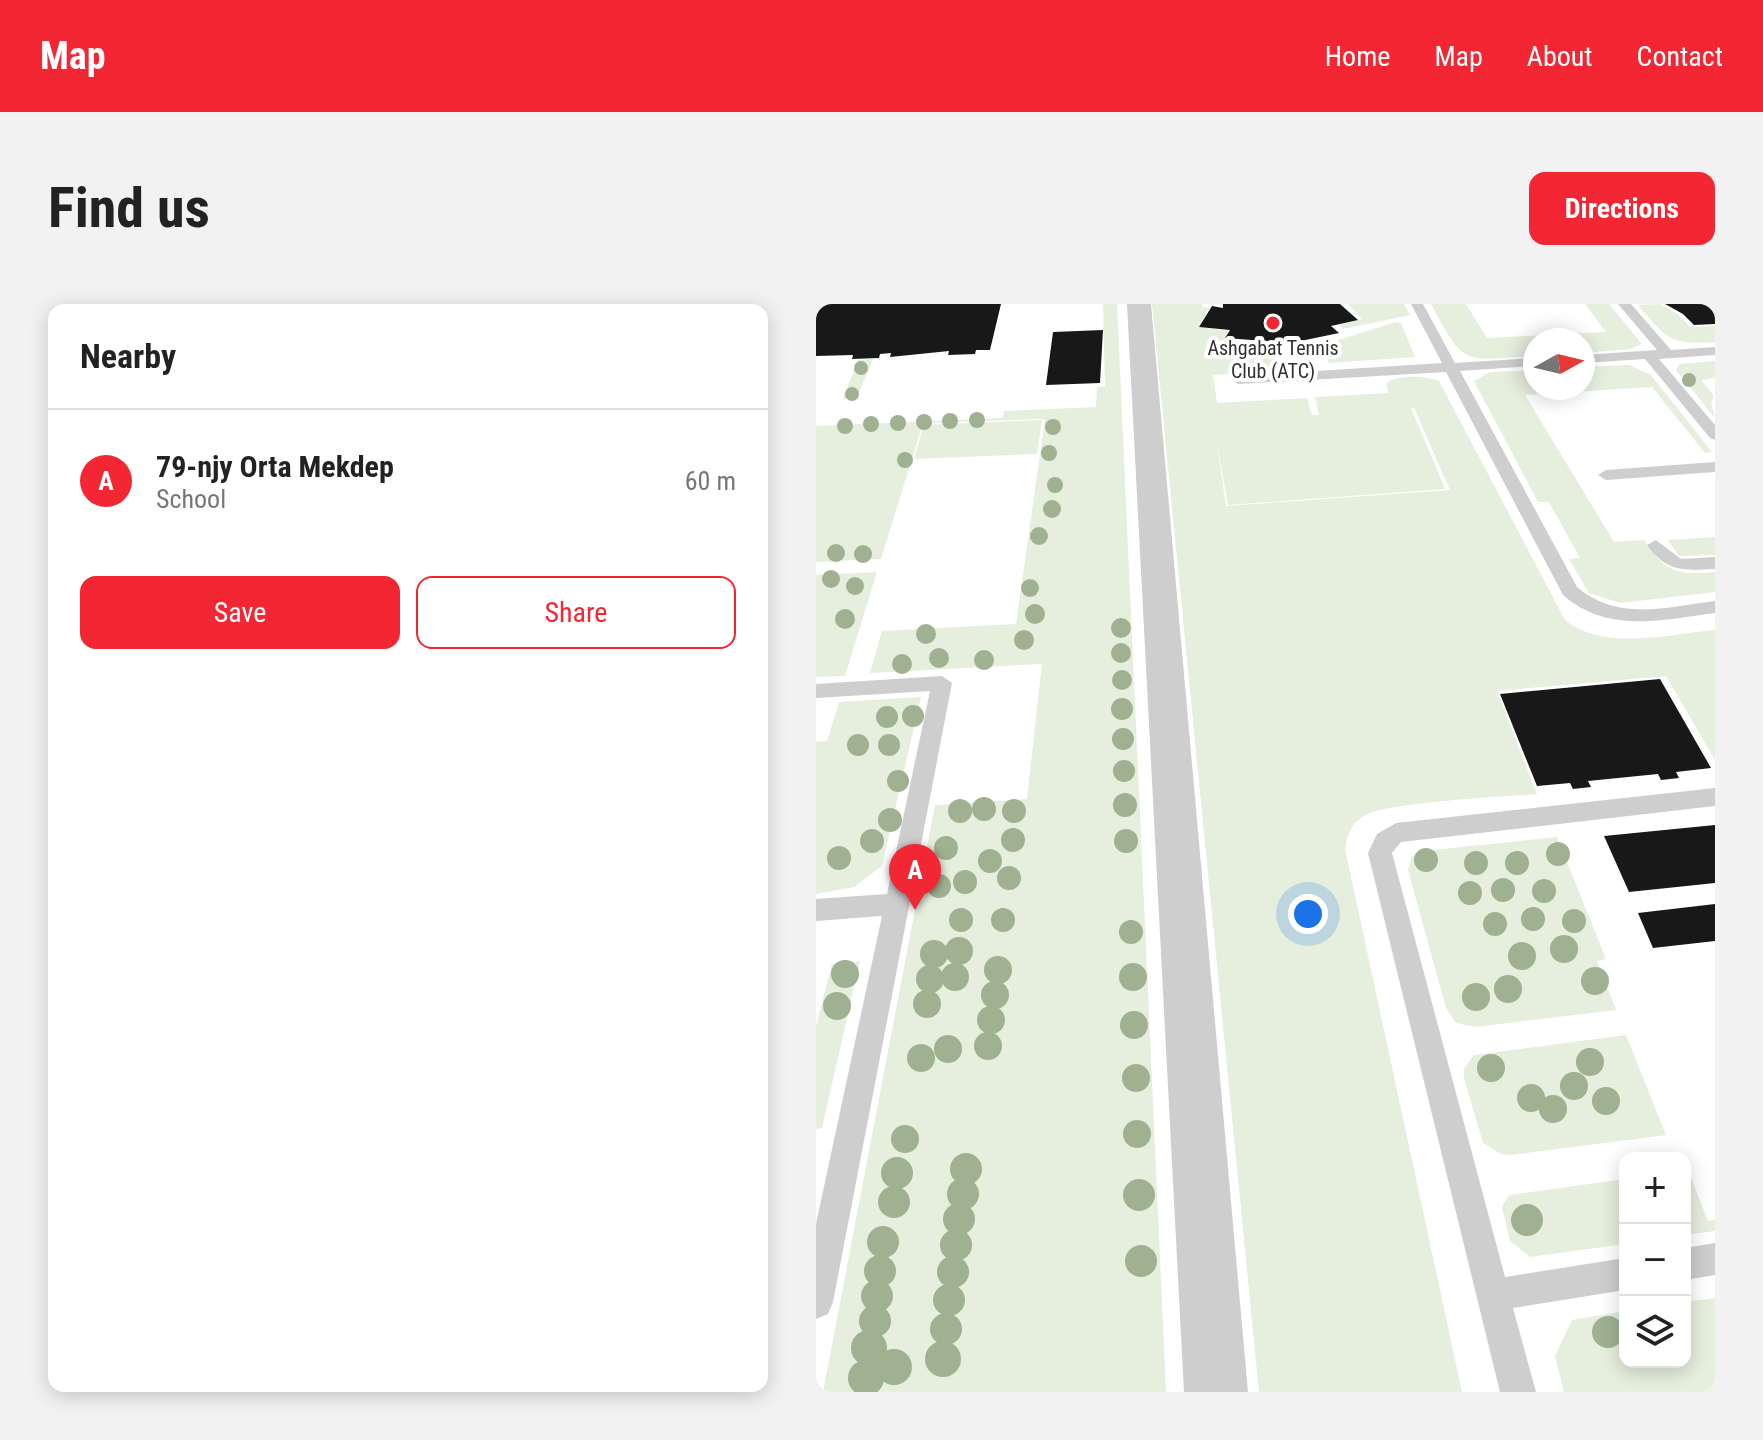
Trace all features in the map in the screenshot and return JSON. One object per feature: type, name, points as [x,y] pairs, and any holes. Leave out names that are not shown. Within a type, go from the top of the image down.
[{"type":"street","points":[[1139,304],[1216,1392]]},
{"type":"lane","points":[[1417,304],[1570,591],[1579,602],[1590,610],[1616,617],[1715,607]]},
{"type":"lane","points":[[1624,304],[1667,354]]},
{"type":"lane","points":[[1595,358],[1715,351]]},
{"type":"lane","points":[[1649,355],[1715,435]]},
{"type":"lane","points":[[1238,380],[1523,363]]},
{"type":"lane","points":[[1606,475],[1715,467]]},
{"type":"lane","points":[[1656,545],[1665,558],[1678,565],[1715,563]]},
{"type":"lane","points":[[816,691],[942,683],[816,1302]]},
{"type":"lane","points":[[1518,1392],[1380,853],[1385,841],[1396,833],[1715,797]]},
{"type":"lane","points":[[816,910],[897,904]]},
{"type":"lane","points":[[1691,1263],[1715,1259]]},
{"type":"lane","points":[[1493,1295],[1619,1275]]},
{"type":"green space","points":[[1103,304],[1117,304],[1166,1392],[823,1392],[935,805],[1027,799],[1042,664],[870,673],[882,631],[1016,624],[1045,419],[923,423],[881,559],[816,562],[816,426],[1002,418],[1004,411],[1096,407],[1097,387],[1105,386]]},
{"type":"green space","points":[[1152,304],[1202,304],[1202,307],[1209,308],[1199,327],[1228,331],[1224,339],[1267,344],[1268,350],[1275,350],[1281,371],[1213,375],[1217,403],[1307,398],[1312,415],[1319,415],[1315,397],[1389,393],[1386,384],[1403,377],[1439,381],[1565,620],[1581,630],[1618,638],[1715,630],[1715,760],[1666,676],[1497,691],[1537,794],[1393,808],[1362,817],[1352,827],[1345,849],[1462,1392],[1259,1392]],"holes":[[[1411,408],[1414,408],[1450,490],[1226,506],[1216,438],[1228,505],[1445,489]]]},
{"type":"green space","points":[[1348,304],[1404,304],[1410,315],[1343,329],[1339,325],[1362,319]]},
{"type":"green space","points":[[1431,304],[1466,304],[1487,338],[1523,336],[1523,357],[1493,359],[1469,356],[1452,340]]},
{"type":"green space","points":[[1585,304],[1609,304],[1642,344],[1631,349],[1595,352],[1595,333],[1606,332]]},
{"type":"green space","points":[[1659,304],[1678,314],[1690,327],[1715,326],[1715,342],[1678,341],[1670,337],[1638,305]]},
{"type":"green space","points":[[1401,323],[1415,357],[1329,363],[1322,345]]},
{"type":"green space","points":[[873,359],[857,397],[843,399],[858,360]]},
{"type":"green space","points":[[1715,361],[1715,378],[1701,380],[1714,396],[1711,403],[1715,418],[1676,370],[1680,364]]},
{"type":"green space","points":[[1629,365],[1651,375],[1712,452],[1705,453],[1652,387],[1595,391],[1595,366]]},
{"type":"green space","points":[[1523,371],[1523,400],[1528,400],[1614,542],[1644,540],[1659,559],[1674,570],[1715,572],[1715,592],[1620,603],[1589,593],[1569,559],[1580,558],[1549,502],[1538,502],[1474,381],[1490,372]]},
{"type":"green space","points":[[1042,420],[1037,454],[914,459],[924,425]]},
{"type":"green space","points":[[1715,537],[1715,555],[1679,556],[1668,540]]},
{"type":"green space","points":[[877,572],[845,676],[816,677],[816,575]]},
{"type":"green space","points":[[921,697],[882,866],[854,887],[816,894],[816,742],[827,741],[839,702]]},
{"type":"green space","points":[[1557,837],[1606,959],[1597,961],[1616,1010],[1475,1027],[1456,1023],[1446,1008],[1408,870],[1412,856],[1424,851]]},
{"type":"green space","points":[[860,961],[822,1128],[816,1129],[816,1026],[832,964]]},
{"type":"green space","points":[[1626,1035],[1666,1135],[1511,1155],[1501,1154],[1483,1143],[1464,1078],[1464,1069],[1474,1055]]},
{"type":"green space","points":[[1691,1178],[1708,1221],[1715,1220],[1715,1231],[1691,1234]]},
{"type":"green space","points":[[1619,1180],[1619,1245],[1530,1257],[1510,1241],[1502,1207],[1509,1195]]},
{"type":"green space","points":[[1715,1298],[1715,1392],[1564,1392],[1555,1356],[1572,1320],[1619,1312],[1619,1368],[1691,1368],[1691,1301]]},
{"type":"building","points":[[816,304],[1001,304],[990,350],[976,350],[975,354],[948,355],[949,351],[890,357],[891,353],[880,354],[879,358],[852,359],[853,355],[816,356]]},
{"type":"building","name":"Ashgabat Tennis Club (ATC)","points":[[1223,304],[1340,304],[1358,320],[1331,326],[1339,333],[1291,343],[1225,338],[1230,330],[1199,327],[1212,306],[1223,308]]},
{"type":"building","points":[[1665,304],[1715,304],[1715,324],[1694,325],[1683,314]]},
{"type":"building","points":[[1103,330],[1100,383],[1046,385],[1053,332]]},
{"type":"building","points":[[1660,679],[1711,768],[1676,772],[1679,778],[1661,780],[1658,774],[1588,781],[1591,787],[1573,789],[1570,783],[1537,786],[1500,694]]},
{"type":"building","points":[[1715,825],[1715,883],[1629,892],[1604,836]]},
{"type":"building","points":[[1715,904],[1715,941],[1653,948],[1638,913]]},
{"type":"place","name":"Ashgabat Tennis Club (ATC)","points":[[1273,323]]},
{"type":"place","name":"79-njy Orta Mekdep","points":[[915,910]]}]
